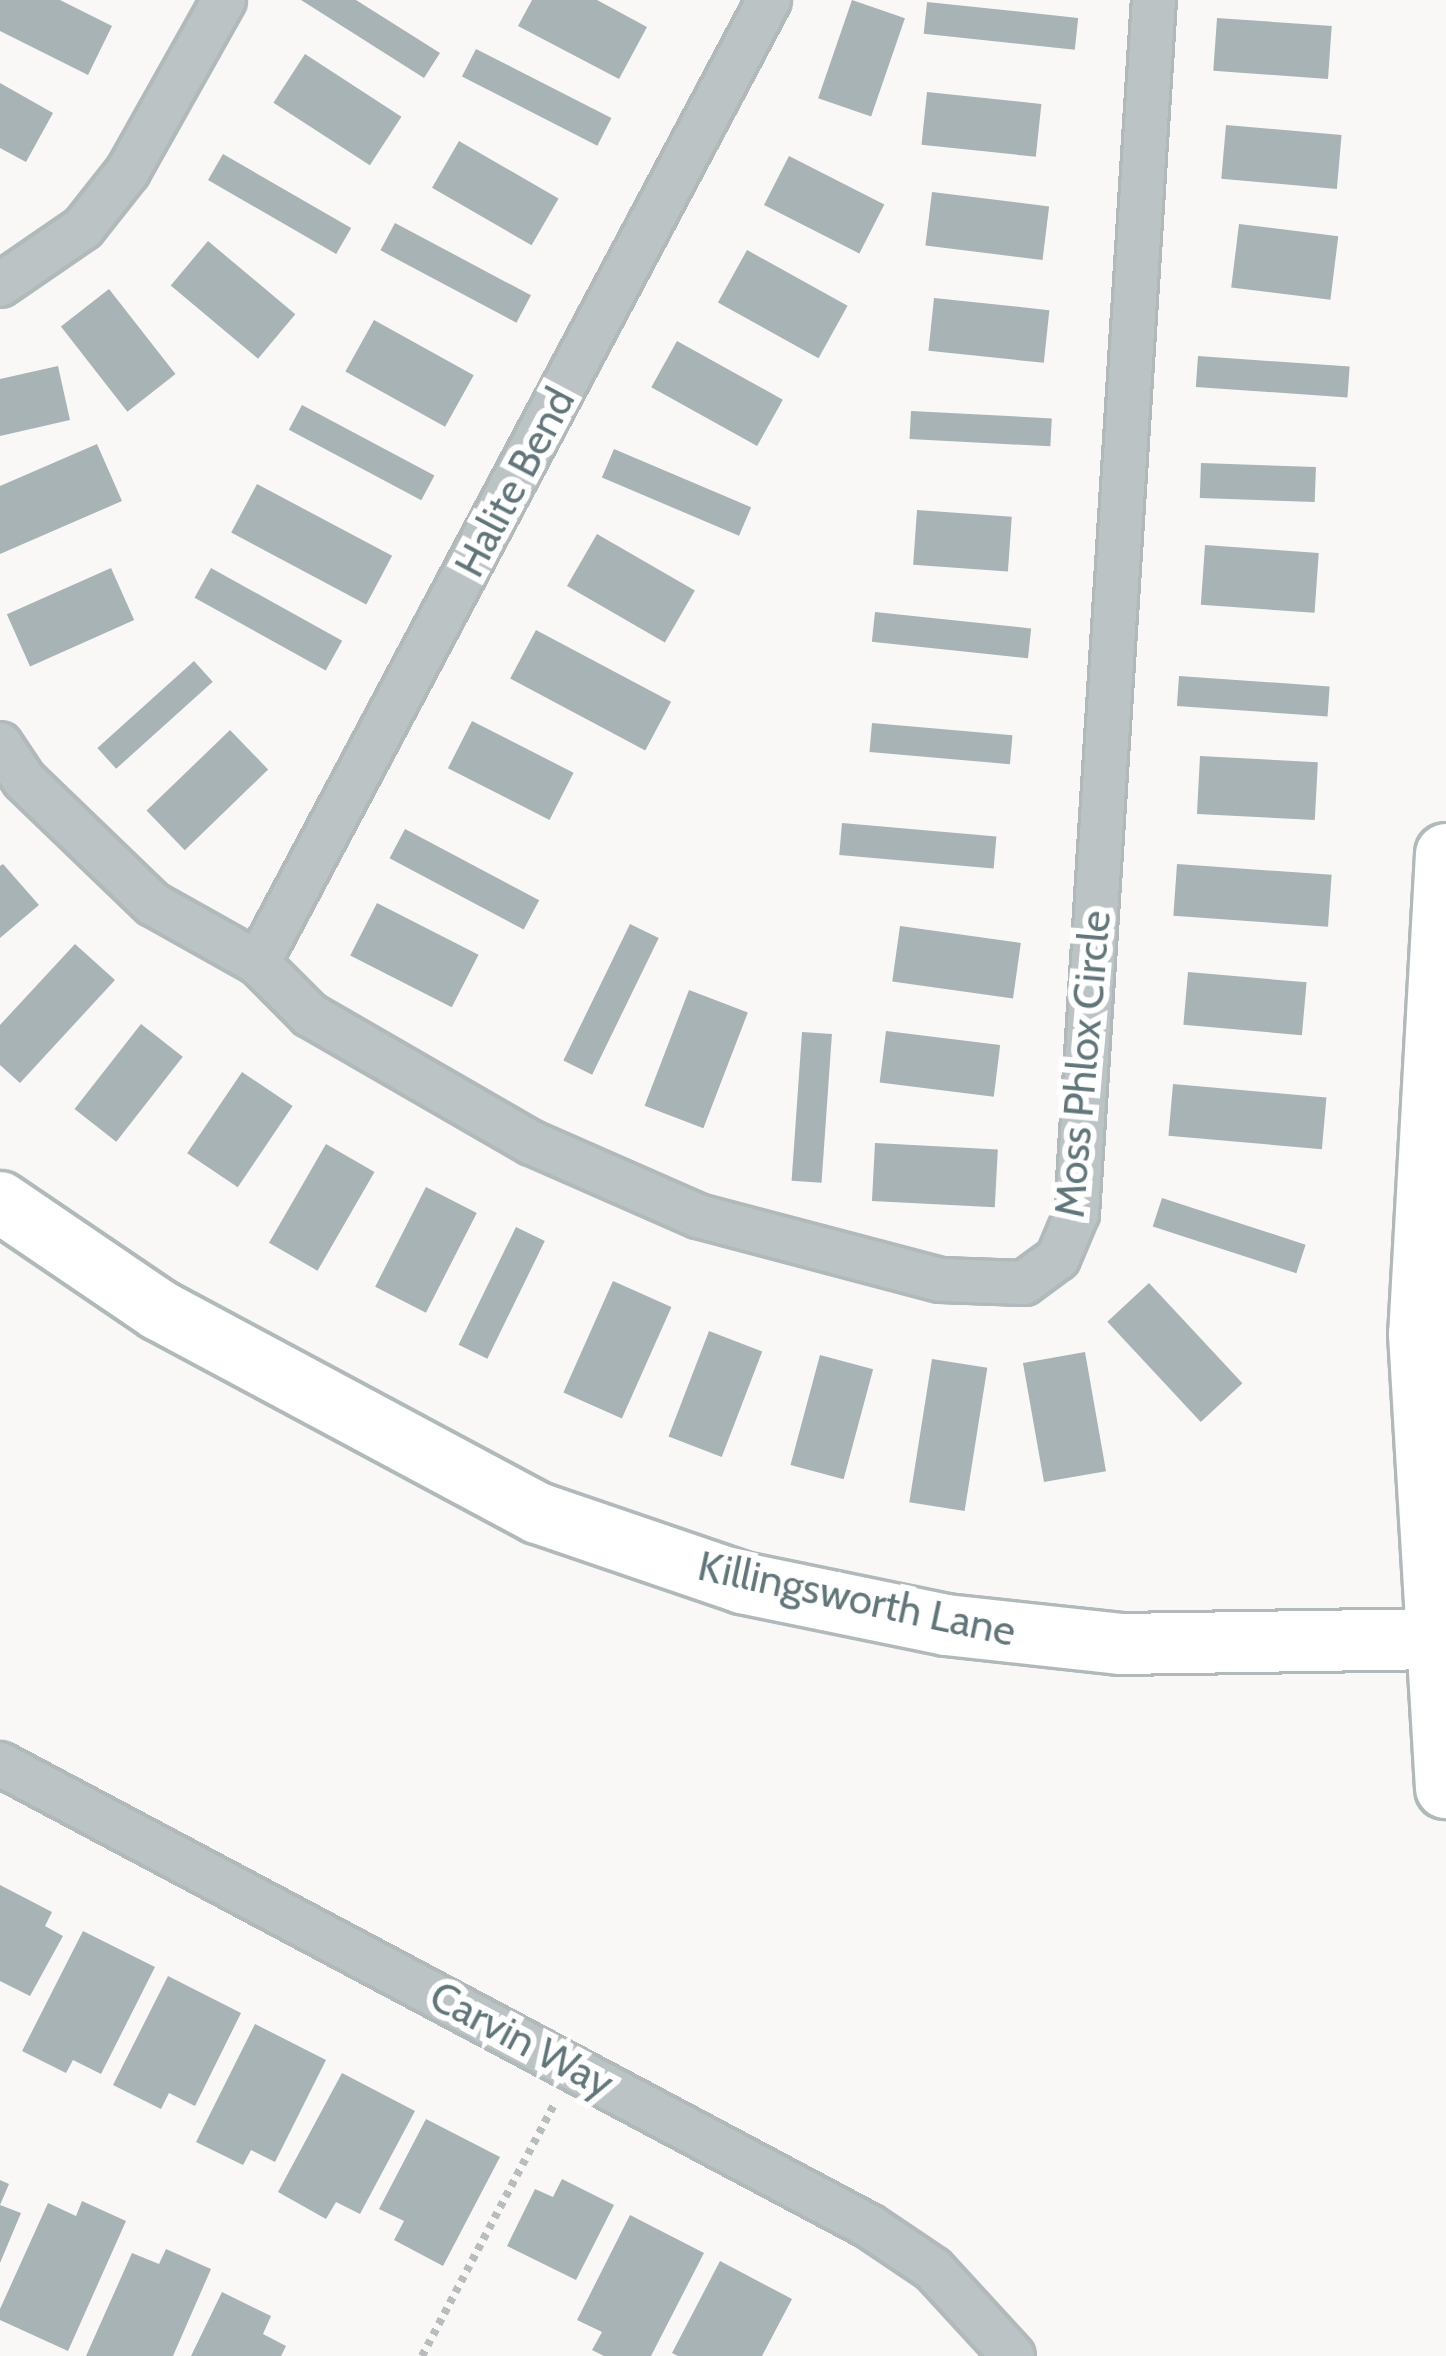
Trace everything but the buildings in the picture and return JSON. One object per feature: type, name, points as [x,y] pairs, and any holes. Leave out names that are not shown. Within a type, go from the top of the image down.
[{"type":"street","points":[[0,285],[83,228],[128,172],[224,0]]},
{"type":"street","name":"Halite Bend","points":[[258,963],[770,0]]},
{"type":"street","name":"Moss Phlox Circle","points":[[0,744],[24,780],[153,904],[258,963],[310,1015],[471,1108],[698,1216],[941,1280],[1024,1283],[1058,1258],[1077,1213],[1154,0]]},
{"type":"street","points":[[1446,854],[1419,1334],[1446,1788]]},
{"type":"street","name":"Killingsworth Lane","points":[[0,1202],[159,1310],[538,1513],[742,1583],[946,1625],[1120,1644],[1439,1639]]},
{"type":"street","name":"Carvin Way","points":[[0,1764],[869,2226],[933,2269],[1013,2356]]},
{"type":"path","points":[[422,2356],[554,2105]]}]
